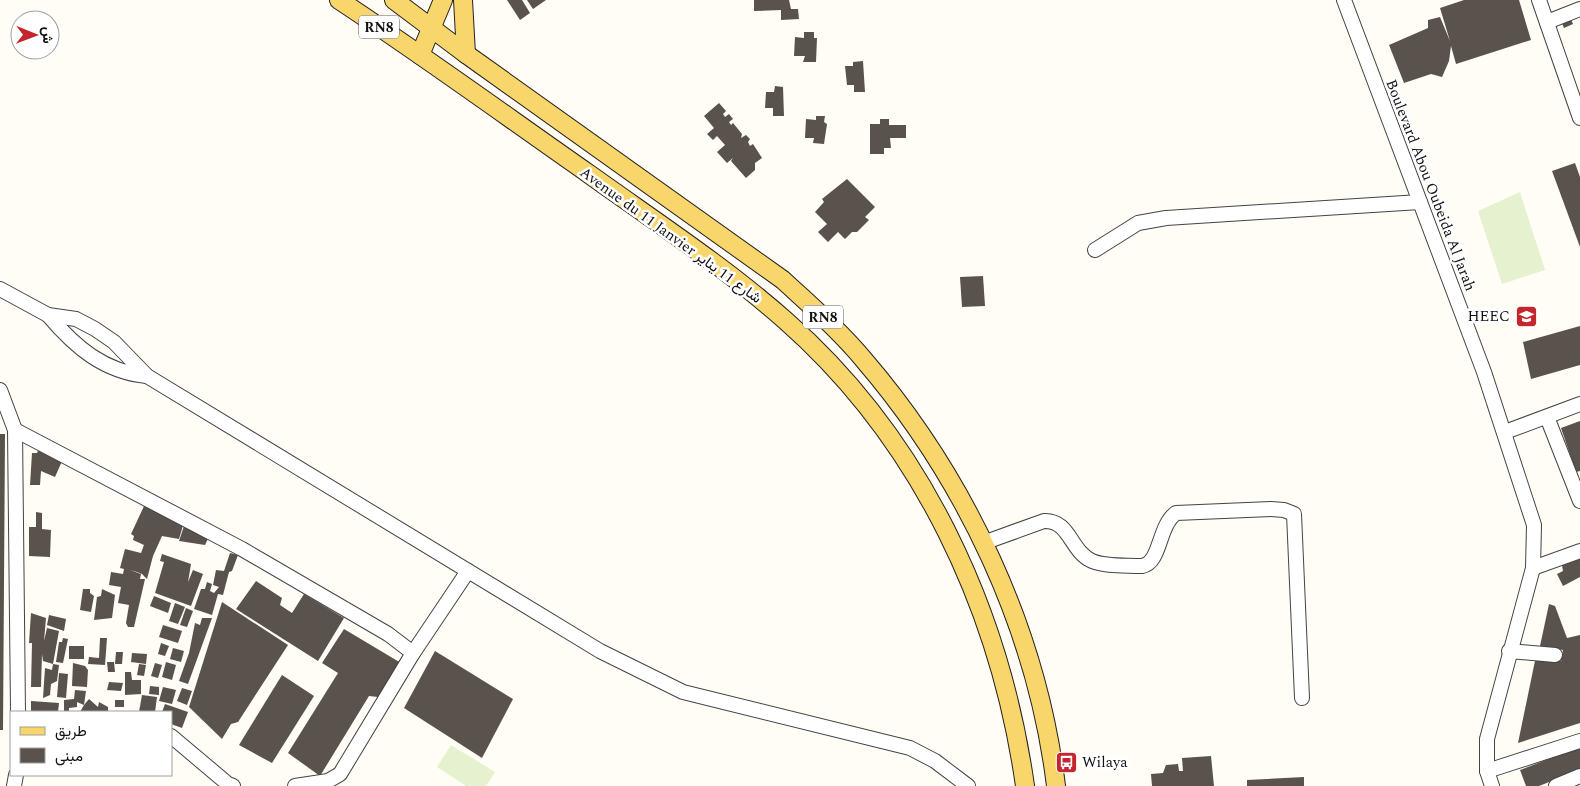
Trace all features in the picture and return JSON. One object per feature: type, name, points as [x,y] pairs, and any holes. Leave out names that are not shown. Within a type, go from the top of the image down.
[{"type":"main road","name":"Avenue du 11 Janvier شارع 11 يناير","points":[[339,0],[394,36],[742,284],[807,341],[855,392],[890,438],[918,480],[967,573],[986,621],[1002,673],[1016,728],[1025,786]]},
{"type":"main road","points":[[420,55],[443,0]]},
{"type":"main road","points":[[462,0],[466,54]]},
{"type":"main road","name":"Avenue du 11 Janvier شارع 11 يناير","points":[[405,3],[432,28],[466,54],[783,280],[827,320],[866,362],[910,420],[943,469],[983,543],[1011,609],[1031,668],[1048,739],[1056,786]]},
{"type":"main road","points":[[394,36],[405,3]]},
{"type":"street","name":"Boulevard Abou Oubeida Al Jarah","points":[[1344,0],[1505,432],[1534,525],[1533,568],[1509,651],[1487,739],[1487,771],[1492,786]]},
{"type":"street","points":[[1539,0],[1580,118]]},
{"type":"street","points":[[1547,22],[1580,9]]},
{"type":"street","points":[[1095,250],[1138,224],[1166,218],[1420,202]]},
{"type":"street","points":[[0,289],[48,315],[76,319],[94,329],[114,342],[147,376],[600,651],[661,684],[683,692],[910,748],[935,761],[968,786]]},
{"type":"street","points":[[48,315],[65,335],[95,359],[130,374],[147,376]]},
{"type":"street","points":[[0,390],[15,430],[18,711]]},
{"type":"street","points":[[1505,432],[1580,404]]},
{"type":"street","points":[[1547,417],[1577,487],[1580,501]]},
{"type":"street","points":[[15,430],[242,549],[388,634],[413,653]]},
{"type":"street","points":[[983,543],[1050,520],[1062,525],[1079,551],[1092,560],[1142,566],[1147,565],[1154,559],[1164,526],[1169,518],[1176,513],[1271,509],[1284,510],[1294,514],[1302,698]]},
{"type":"street","points":[[1533,568],[1580,551]]},
{"type":"street","points":[[295,786],[328,781],[340,774],[413,653],[468,571]]},
{"type":"street","points":[[1509,651],[1555,655]]},
{"type":"street","points":[[172,737],[228,784],[233,786]]},
{"type":"street","points":[[1487,771],[1580,741]]},
{"type":"street","points":[[1556,786],[1580,776]]},
{"type":"green space","points":[[1520,192],[1545,270],[1502,284],[1478,211]]},
{"type":"green space","points":[[451,745],[495,772],[486,786],[466,786],[437,767]]},
{"type":"building","points":[[507,0],[522,0],[530,13],[520,20]]},
{"type":"building","points":[[527,0],[546,0],[533,9]]},
{"type":"building","points":[[754,0],[789,0],[791,9],[798,9],[799,19],[781,20],[781,10],[754,11]]},
{"type":"building","points":[[1464,0],[1519,0],[1531,40],[1456,64],[1451,46],[1449,61],[1442,77],[1431,74],[1404,83],[1389,45],[1428,28],[1428,20],[1440,17],[1450,41],[1440,8]]},
{"type":"building","points":[[1570,17],[1573,24],[1564,28],[1561,21]]},
{"type":"building","points":[[804,32],[814,32],[814,38],[817,38],[816,62],[803,62],[805,56],[794,56],[795,37],[804,38]]},
{"type":"building","points":[[863,61],[865,92],[854,92],[854,85],[847,85],[845,66],[853,66],[853,62]]},
{"type":"building","points":[[775,86],[783,87],[784,116],[773,116],[773,108],[765,108],[766,92],[774,92]]},
{"type":"building","points":[[719,103],[726,111],[723,114],[725,117],[729,114],[733,119],[729,122],[731,125],[733,123],[742,134],[741,138],[746,135],[750,139],[748,142],[750,146],[753,144],[762,158],[755,163],[755,170],[746,178],[731,161],[733,158],[727,163],[717,152],[725,145],[717,136],[713,140],[707,134],[714,128],[704,116]]},
{"type":"building","points":[[816,116],[825,116],[824,122],[827,124],[824,144],[813,143],[814,138],[805,138],[806,119],[816,120]]},
{"type":"building","points":[[880,119],[889,119],[889,125],[906,125],[906,138],[890,138],[891,148],[884,148],[884,154],[870,154],[870,124],[880,124]]},
{"type":"building","points":[[1575,163],[1580,177],[1580,247],[1552,171]]},
{"type":"building","points":[[847,179],[875,207],[865,217],[869,220],[857,232],[852,232],[845,239],[838,232],[828,242],[818,232],[827,224],[815,212],[824,202],[822,199]]},
{"type":"building","points":[[983,276],[985,306],[962,307],[960,277]]},
{"type":"building","points":[[1580,326],[1580,365],[1531,379],[1523,342]]},
{"type":"building","points":[[1580,421],[1580,471],[1576,472],[1561,428]]},
{"type":"building","points":[[0,434],[5,434],[3,730],[0,730]]},
{"type":"building","points":[[39,448],[63,459],[55,477],[41,471],[40,485],[30,485],[32,453],[37,453]]},
{"type":"building","points":[[145,504],[184,522],[179,539],[162,536],[153,556],[147,579],[142,574],[130,570],[141,574],[140,579],[145,579],[134,627],[128,627],[126,623],[129,605],[118,603],[121,587],[109,585],[111,572],[123,574],[124,569],[120,568],[125,549],[141,553],[144,545],[133,540],[134,536],[131,534]]},
{"type":"building","points":[[36,512],[42,513],[42,529],[51,530],[50,557],[29,556],[29,527],[36,527]]},
{"type":"building","points":[[185,523],[210,534],[205,545],[179,541]]},
{"type":"building","points":[[230,553],[238,555],[232,571],[229,572],[223,595],[218,594],[212,615],[194,609],[201,589],[205,589],[207,582],[212,584],[210,591],[214,593],[219,587],[213,585],[216,570],[224,571]]},
{"type":"building","points":[[162,554],[191,564],[188,582],[193,570],[203,574],[191,606],[155,593],[164,562],[160,561]]},
{"type":"building","points":[[1580,554],[1580,577],[1563,586],[1557,574],[1563,571],[1561,560]]},
{"type":"building","points":[[256,581],[282,598],[280,605],[292,613],[304,594],[344,618],[318,661],[236,609]]},
{"type":"building","points":[[83,589],[90,589],[90,593],[94,596],[91,612],[80,610]]},
{"type":"building","points":[[102,589],[115,595],[112,618],[94,620],[97,597],[101,596]]},
{"type":"building","points":[[154,596],[171,603],[168,613],[150,606]]},
{"type":"building","points":[[222,602],[288,645],[238,722],[231,724],[222,739],[189,707]]},
{"type":"building","points":[[175,603],[185,607],[178,624],[169,621]]},
{"type":"building","points":[[1549,604],[1555,606],[1567,638],[1580,635],[1580,723],[1518,743],[1536,656],[1561,661],[1563,650],[1540,646]]},
{"type":"building","points":[[186,608],[193,611],[187,627],[180,625]]},
{"type":"building","points":[[31,613],[46,618],[44,641],[47,628],[59,631],[53,664],[43,661],[42,654],[41,687],[31,687],[32,643],[29,643]]},
{"type":"building","points":[[49,615],[66,619],[64,631],[47,625]]},
{"type":"building","points":[[202,618],[212,618],[188,684],[179,681],[189,653],[195,623],[200,625]]},
{"type":"building","points":[[163,625],[182,631],[178,643],[159,637]]},
{"type":"building","points":[[344,629],[401,663],[378,697],[369,696],[320,776],[288,753],[338,673],[322,663]]},
{"type":"building","points":[[63,638],[68,639],[63,663],[56,662],[59,642],[62,642]]},
{"type":"building","points":[[100,638],[107,638],[105,665],[88,664],[89,657],[99,658]]},
{"type":"building","points":[[161,643],[169,646],[165,656],[158,654]]},
{"type":"building","points":[[69,646],[84,646],[84,659],[69,659]]},
{"type":"building","points":[[173,648],[184,651],[181,662],[170,659]]},
{"type":"building","points":[[435,651],[513,699],[482,758],[404,708]]},
{"type":"building","points":[[116,652],[123,652],[122,664],[115,664]]},
{"type":"building","points":[[132,653],[147,654],[146,664],[131,662]]},
{"type":"building","points":[[107,662],[114,662],[115,672],[108,672]]},
{"type":"building","points":[[166,662],[176,665],[172,680],[162,677]]},
{"type":"building","points":[[73,663],[85,666],[88,670],[87,687],[72,686]]},
{"type":"building","points":[[155,663],[162,665],[158,678],[151,676]]},
{"type":"building","points":[[53,664],[59,665],[57,681],[51,684],[50,695],[43,698],[45,668],[52,670]]},
{"type":"building","points":[[139,664],[146,665],[144,676],[137,675]]},
{"type":"building","points":[[125,672],[131,672],[132,680],[141,680],[141,694],[125,695]]},
{"type":"building","points":[[59,673],[68,674],[66,698],[57,697]]},
{"type":"building","points":[[282,675],[314,696],[272,763],[239,745]]},
{"type":"building","points":[[109,682],[123,683],[121,691],[107,690]]},
{"type":"building","points":[[150,686],[159,687],[159,695],[149,694]]},
{"type":"building","points":[[163,687],[176,690],[172,704],[159,701]]},
{"type":"building","points":[[182,688],[192,691],[187,705],[177,701]]},
{"type":"building","points":[[75,690],[86,691],[84,705],[77,702],[77,707],[64,711],[64,700],[74,699]]},
{"type":"building","points":[[142,695],[157,697],[155,711],[139,711]]},
{"type":"building","points":[[89,699],[98,707],[99,702],[108,707],[108,711],[81,711]]},
{"type":"building","points":[[115,700],[124,700],[124,707],[115,707]]},
{"type":"building","points":[[31,701],[59,703],[58,711],[31,711]]},
{"type":"building","points":[[165,704],[188,712],[182,728],[172,724],[172,711],[162,711]]},
{"type":"building","points":[[1580,747],[1580,770],[1539,786],[1526,786],[1520,770]]},
{"type":"building","points":[[1211,756],[1214,786],[1152,786],[1151,774],[1163,773],[1166,765],[1178,764],[1179,771],[1183,771],[1182,758]]},
{"type":"building","points":[[1304,777],[1304,786],[1247,786],[1247,780]]},
{"type":"place","name":"HEEC","points":[[1526,316]]},
{"type":"place","name":"Wilaya","points":[[1066,762]]}]
